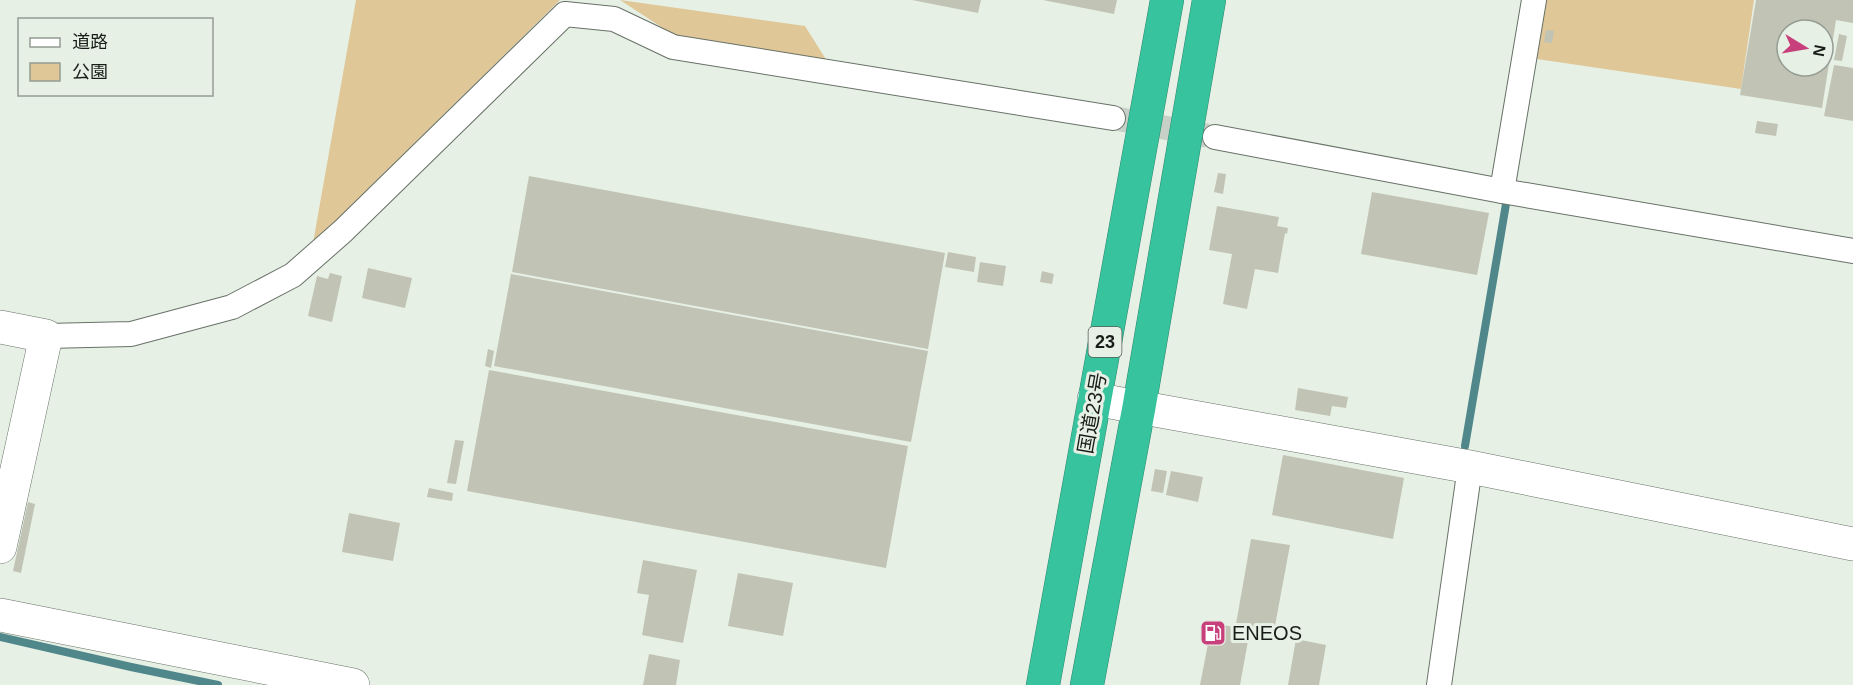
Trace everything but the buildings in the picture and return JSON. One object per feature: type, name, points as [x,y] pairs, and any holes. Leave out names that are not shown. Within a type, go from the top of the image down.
[{"type":"highway","name":"国道23号","points":[[1043,685],[1167,0]]},
{"type":"highway","name":"23","points":[[1087,685],[1139,407],[1209,0]]},
{"type":"street","points":[[1502,191],[1534,0]]},
{"type":"street","points":[[0,327],[46,336],[131,334],[232,307],[293,275],[343,231],[565,14],[614,19],[673,47],[1113,118]]},
{"type":"street","points":[[1215,137],[1502,191],[1853,251]]},
{"type":"street","points":[[0,547],[46,336]]},
{"type":"street","points":[[1094,399],[1470,467],[1853,544]]},
{"type":"street","points":[[1439,685],[1470,467]]},
{"type":"street","points":[[0,615],[353,685]]},
{"type":"green space","points":[[356,0],[560,0],[313,243]]},
{"type":"green space","points":[[620,0],[805,26],[827,61],[672,34]]},
{"type":"green space","points":[[1546,0],[1754,0],[1741,89],[1537,59]]},
{"type":"waterway","points":[[1465,446],[1506,204]]},
{"type":"waterway","points":[[0,637],[218,685]]},
{"type":"tunnel","points":[[1113,118],[1215,137]]},
{"type":"place","name":"ENEOS","points":[[1213,633]]}]
